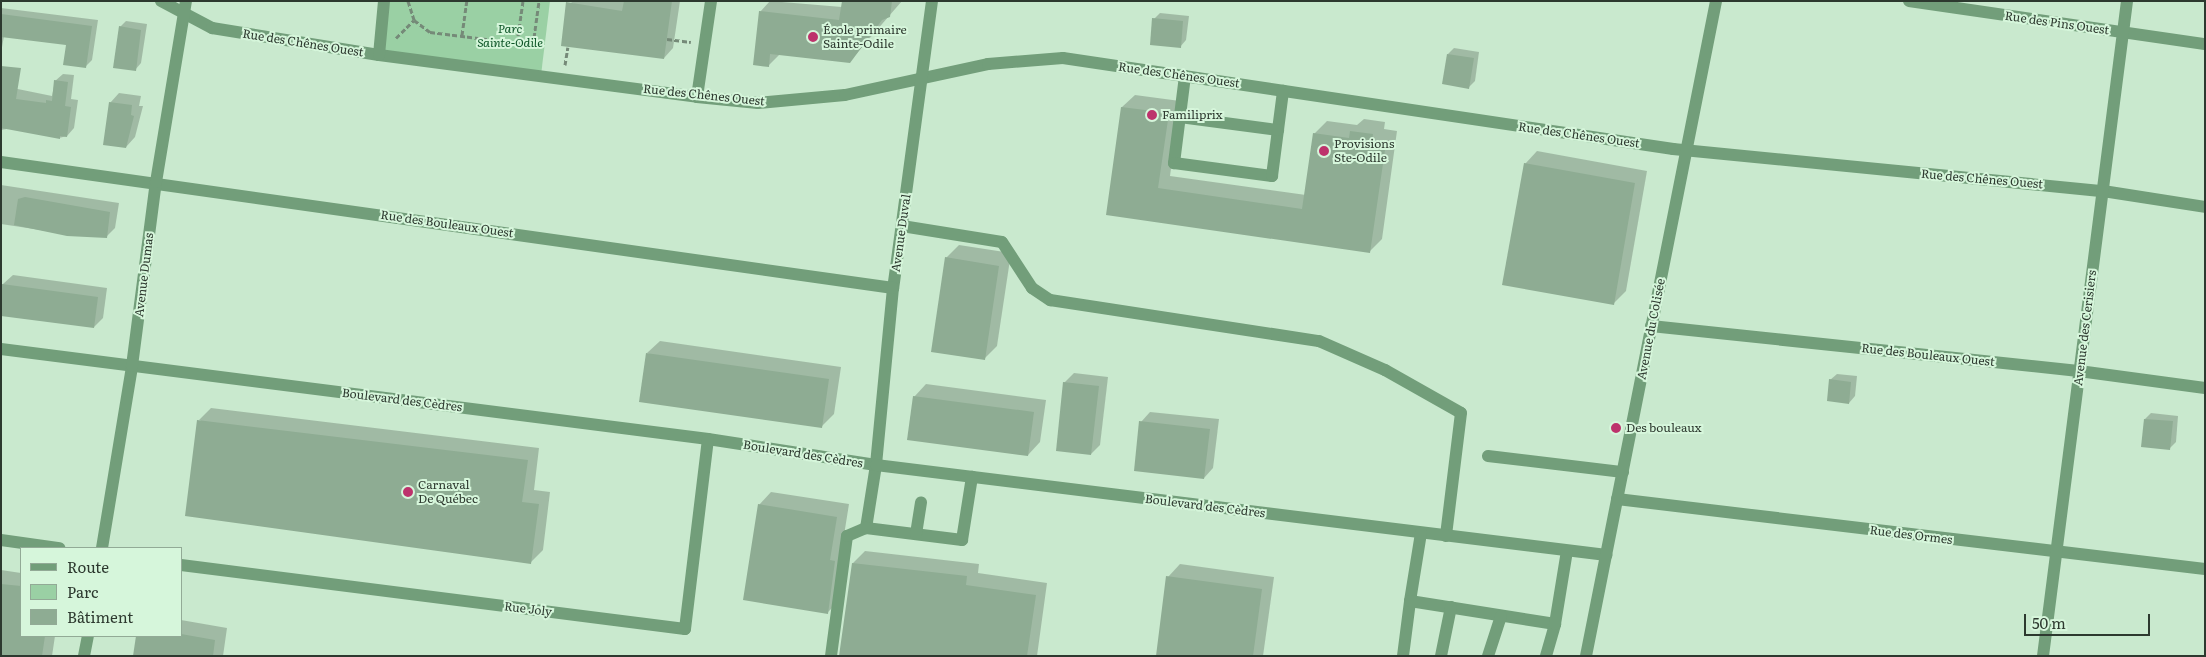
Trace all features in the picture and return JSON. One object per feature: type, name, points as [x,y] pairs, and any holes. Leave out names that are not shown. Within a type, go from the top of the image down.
[{"type":"street","name":"Rue des Chênes Ouest","points":[[160,1],[185,7],[212,28],[379,54],[697,97],[758,102],[845,95],[988,64],[1064,58],[1686,151],[2103,191],[2205,207]]},
{"type":"street","points":[[379,54],[384,1]]},
{"type":"street","points":[[697,97],[711,1]]},
{"type":"street","name":"Avenue Duval","points":[[866,528],[876,465],[894,288],[932,1]]},
{"type":"street","name":"Avenue du Colisée","points":[[1586,656],[1716,1]]},
{"type":"street","name":"Rue des Pins Ouest","points":[[1909,1],[2205,44]]},
{"type":"street","name":"Avenue des Cerisiers","points":[[2042,656],[2127,1]]},
{"type":"street","name":"Avenue Dumas","points":[[102,547],[132,366],[156,182],[185,7]]},
{"type":"street","points":[[1185,76],[1174,163],[1272,176],[1283,91]]},
{"type":"street","points":[[1180,116],[1278,130]]},
{"type":"street","name":"Rue des Bouleaux Ouest","points":[[1,162],[156,182],[894,288]]},
{"type":"street","points":[[902,226],[1002,242],[1032,288],[1050,300],[1319,341],[1385,370],[1461,412],[1446,536]]},
{"type":"street","name":"Rue des Bouleaux Ouest","points":[[1652,326],[2079,370],[2205,388]]},
{"type":"street","name":"Boulevard des Cèdres","points":[[1,349],[708,439],[876,465],[1606,555]]},
{"type":"street","name":"Rue Joly","points":[[182,564],[685,629],[708,439]]},
{"type":"street","points":[[1488,456],[1623,472]]},
{"type":"street","points":[[831,656],[847,536],[866,528],[962,540],[972,477]]},
{"type":"street","name":"Rue des Ormes","points":[[1617,499],[2205,569]]},
{"type":"street","points":[[916,534],[921,502]]},
{"type":"street","points":[[1403,656],[1421,533]]},
{"type":"street","points":[[1,540],[52,547]]},
{"type":"street","points":[[1546,656],[1556,624],[1567,551]]},
{"type":"street","points":[[1410,601],[1556,624]]},
{"type":"street","points":[[1441,656],[1451,607]]},
{"type":"street","points":[[1488,656],[1501,616]]},
{"type":"street","points":[[84,656],[88,637]]},
{"type":"path","points":[[408,1],[414,20],[430,32],[533,45],[538,1]]},
{"type":"path","points":[[462,35],[467,1]]},
{"type":"path","points":[[518,43],[523,1]]},
{"type":"path","points":[[379,54],[414,20]]},
{"type":"path","points":[[667,39],[704,44]]},
{"type":"path","points":[[563,78],[568,47]]},
{"type":"green space","name":"Parc Sainte-Odile","points":[[384,1],[550,1],[541,75],[379,55]]},
{"type":"building","points":[[624,1],[672,1],[664,59],[561,46],[566,2],[622,11]]},
{"type":"building","name":"École primaire Sainte-Odile","points":[[842,1],[892,1],[890,17],[882,20],[850,63],[770,54],[769,67],[753,65],[759,11],[839,20]]},
{"type":"building","points":[[1,14],[92,26],[86,68],[63,65],[66,45],[1,37]]},
{"type":"building","points":[[1152,18],[1183,21],[1181,48],[1150,45]]},
{"type":"building","points":[[119,26],[141,30],[136,71],[113,68]]},
{"type":"building","points":[[1447,54],[1474,58],[1469,89],[1442,84]]},
{"type":"building","points":[[1,66],[21,68],[16,99],[46,103],[46,100],[52,101],[54,80],[68,82],[65,106],[71,107],[67,137],[60,136],[60,139],[1,128]]},
{"type":"building","points":[[109,102],[132,105],[131,115],[134,116],[126,148],[103,145]]},
{"type":"building","points":[[1121,107],[1169,113],[1158,188],[1302,209],[1313,133],[1349,138],[1350,131],[1373,134],[1372,141],[1386,143],[1370,253],[1106,215]]},
{"type":"building","points":[[1524,163],[1635,183],[1614,305],[1502,285]]},
{"type":"building","points":[[25,197],[110,212],[107,238],[67,236],[14,225],[18,199]]},
{"type":"building","points":[[945,257],[999,266],[985,360],[931,352]]},
{"type":"building","points":[[2,284],[98,297],[94,328],[1,316]]},
{"type":"building","points":[[646,353],[829,379],[822,428],[639,402]]},
{"type":"building","points":[[1829,379],[1851,382],[1849,404],[1827,401]]},
{"type":"building","points":[[1063,382],[1099,386],[1091,455],[1056,451]]},
{"type":"building","points":[[913,396],[1034,412],[1028,456],[907,440]]},
{"type":"building","points":[[2144,419],[2173,421],[2170,450],[2141,447]]},
{"type":"building","points":[[197,420],[528,460],[522,502],[539,504],[531,564],[185,516]]},
{"type":"building","points":[[1139,421],[1210,429],[1204,479],[1134,471]]},
{"type":"building","points":[[758,504],[837,517],[830,560],[835,561],[828,614],[743,600]]},
{"type":"building","points":[[852,563],[967,576],[966,585],[1036,595],[1027,656],[839,656]]},
{"type":"building","points":[[1166,576],[1262,589],[1253,656],[1156,656]]},
{"type":"building","points":[[1,584],[20,586],[20,637],[45,637],[42,656],[1,656]]},
{"type":"building","points":[[182,634],[215,640],[213,656],[133,656],[136,637],[182,637]]},
{"type":"place","name":"École primaire Sainte-Odile","points":[[813,37]]},
{"type":"place","name":"Familiprix","points":[[1152,115]]},
{"type":"place","name":"Provisions Ste-Odile","points":[[1324,151]]},
{"type":"place","name":"Des bouleaux","points":[[1616,428]]},
{"type":"place","name":"Carnaval De Québec","points":[[408,492]]}]
